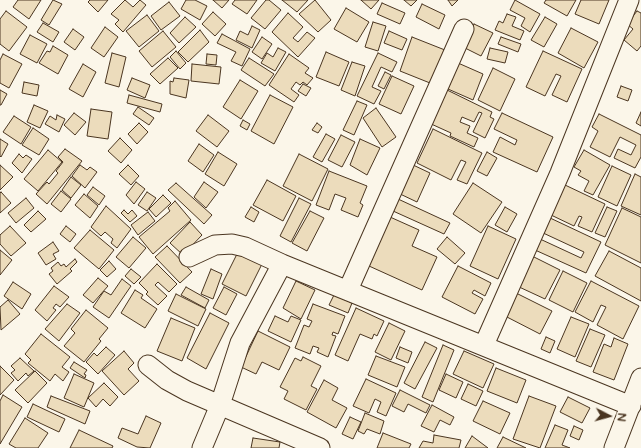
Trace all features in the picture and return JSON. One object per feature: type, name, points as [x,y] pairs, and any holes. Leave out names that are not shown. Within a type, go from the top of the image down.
[{"type":"street","points":[[484,345],[560,173],[629,0]]},
{"type":"street","points":[[348,290],[464,29]]},
{"type":"street","points":[[188,257],[215,245],[232,244],[245,247],[282,264],[631,406]]},
{"type":"street","points":[[202,448],[220,405],[240,343],[282,264]]},
{"type":"street","points":[[148,365],[167,380],[220,405],[320,448]]},
{"type":"street","points":[[614,448],[641,378]]},
{"type":"building","points":[[18,0],[41,0],[29,19],[13,7]]},
{"type":"building","points":[[53,0],[62,4],[49,25],[41,20]]},
{"type":"building","points":[[90,0],[108,0],[98,12],[88,2]]},
{"type":"building","points":[[125,0],[133,7],[140,0],[146,5],[123,32],[115,24],[119,20],[111,14]]},
{"type":"building","points":[[186,0],[195,0],[207,6],[200,20],[181,9]]},
{"type":"building","points":[[213,0],[229,0],[222,8]]},
{"type":"building","points":[[235,0],[257,0],[247,14],[232,4]]},
{"type":"building","points":[[266,0],[269,0],[281,10],[265,29],[251,18]]},
{"type":"building","points":[[282,0],[308,0],[297,12]]},
{"type":"building","points":[[315,0],[331,20],[318,32],[299,14]]},
{"type":"building","points":[[361,0],[379,0],[371,9]]},
{"type":"building","points":[[404,0],[417,0],[411,6]]},
{"type":"building","points":[[448,0],[458,0],[452,6]]},
{"type":"building","points":[[515,0],[540,14],[530,32],[521,26],[525,18],[510,10]]},
{"type":"building","points":[[546,0],[576,0],[567,16],[544,3]]},
{"type":"building","points":[[581,0],[609,0],[599,24],[575,14]]},
{"type":"building","points":[[169,2],[180,16],[161,30],[151,16]]},
{"type":"building","points":[[382,3],[405,13],[400,24],[377,14]]},
{"type":"building","points":[[422,4],[445,15],[439,29],[416,17]]},
{"type":"building","points":[[346,8],[369,22],[357,42],[334,29]]},
{"type":"building","points":[[6,11],[27,27],[9,51],[0,44],[0,19]]},
{"type":"building","points":[[637,11],[641,13],[641,46],[637,51],[624,40],[633,29],[627,24]]},
{"type":"building","points":[[213,12],[226,24],[215,36],[202,24]]},
{"type":"building","points":[[288,13],[303,27],[293,38],[298,42],[307,32],[315,38],[298,57],[272,32]]},
{"type":"building","points":[[507,14],[516,17],[512,26],[524,31],[520,40],[495,30],[499,21],[503,23]]},
{"type":"building","points":[[147,15],[159,31],[139,47],[126,31]]},
{"type":"building","points":[[185,17],[196,27],[179,43],[170,33]]},
{"type":"building","points":[[545,17],[557,24],[544,47],[531,40]]},
{"type":"building","points":[[373,22],[386,26],[378,51],[365,47]]},
{"type":"building","points":[[43,23],[59,32],[53,42],[37,32]]},
{"type":"building","points":[[474,24],[493,33],[481,56],[463,47]]},
{"type":"building","points":[[252,26],[260,30],[252,48],[236,40],[240,31],[248,35]]},
{"type":"building","points":[[105,27],[118,37],[104,57],[91,48]]},
{"type":"building","points":[[571,28],[598,42],[584,68],[558,53]]},
{"type":"building","points":[[73,29],[84,37],[75,50],[64,42]]},
{"type":"building","points":[[200,30],[209,42],[188,62],[178,52]]},
{"type":"building","points":[[163,31],[176,47],[152,67],[139,51]]},
{"type":"building","points":[[389,31],[407,39],[402,50],[384,43]]},
{"type":"building","points":[[222,34],[250,49],[242,66],[231,61],[236,52],[217,43]]},
{"type":"building","points":[[30,35],[47,44],[37,63],[20,54]]},
{"type":"building","points":[[262,37],[272,44],[262,59],[252,52]]},
{"type":"building","points":[[412,37],[450,52],[435,85],[400,71]]},
{"type":"building","points":[[501,37],[521,44],[518,52],[498,44]]},
{"type":"building","points":[[53,46],[68,55],[58,74],[39,63],[47,51],[50,52]]},
{"type":"building","points":[[278,48],[286,52],[275,71],[261,63],[267,53],[273,57]]},
{"type":"building","points":[[490,48],[508,52],[505,63],[487,59]]},
{"type":"building","points":[[176,51],[186,63],[180,69],[170,57]]},
{"type":"building","points":[[543,51],[582,69],[567,102],[552,95],[561,76],[556,74],[545,96],[526,87]]},
{"type":"building","points":[[326,52],[349,62],[339,86],[316,77]]},
{"type":"building","points":[[112,53],[126,57],[119,87],[105,83]]},
{"type":"building","points":[[378,53],[397,62],[392,72],[381,67],[372,87],[381,91],[374,104],[357,96]]},
{"type":"building","points":[[3,54],[22,64],[9,88],[0,83],[0,60]]},
{"type":"building","points":[[207,54],[217,55],[216,65],[206,64]]},
{"type":"building","points":[[289,54],[309,68],[305,73],[313,78],[307,85],[303,82],[300,85],[296,82],[291,89],[299,95],[294,102],[269,85]]},
{"type":"building","points":[[168,58],[178,68],[160,84],[150,74]]},
{"type":"building","points":[[249,58],[274,74],[265,86],[241,70]]},
{"type":"building","points":[[352,62],[365,66],[355,96],[341,90]]},
{"type":"building","points":[[458,63],[483,74],[473,100],[448,89]]},
{"type":"building","points":[[83,64],[96,72],[83,97],[69,89]]},
{"type":"building","points":[[192,64],[221,67],[219,84],[191,81]]},
{"type":"building","points":[[493,68],[515,79],[500,111],[478,100]]},
{"type":"building","points":[[385,72],[391,75],[384,89],[378,86]]},
{"type":"building","points":[[392,76],[414,86],[401,114],[379,104]]},
{"type":"building","points":[[132,78],[150,85],[145,98],[127,90]]},
{"type":"building","points":[[174,78],[189,80],[186,98],[170,94],[170,81],[173,82]]},
{"type":"building","points":[[240,80],[258,91],[241,119],[223,107]]},
{"type":"building","points":[[24,82],[39,85],[37,96],[22,93]]},
{"type":"building","points":[[303,84],[311,88],[306,96],[298,91]]},
{"type":"building","points":[[621,86],[632,90],[628,101],[617,97]]},
{"type":"building","points":[[445,89],[492,112],[490,117],[494,119],[485,138],[473,132],[482,113],[479,112],[474,122],[462,117],[460,122],[470,126],[467,133],[478,138],[474,147],[450,136],[451,133],[429,123]]},
{"type":"building","points":[[0,90],[7,94],[1,105],[0,105]]},
{"type":"building","points":[[129,95],[162,104],[160,112],[127,103]]},
{"type":"building","points":[[270,95],[293,107],[274,144],[251,131]]},
{"type":"building","points":[[357,101],[367,105],[354,135],[343,130]]},
{"type":"building","points":[[34,105],[48,111],[40,128],[27,122]]},
{"type":"building","points":[[138,107],[154,118],[149,125],[133,114]]},
{"type":"building","points":[[376,108],[396,137],[382,147],[363,118]]},
{"type":"building","points":[[91,109],[112,112],[108,139],[87,136]]},
{"type":"building","points":[[641,112],[641,126],[636,123]]},
{"type":"building","points":[[74,113],[86,122],[75,135],[64,125]]},
{"type":"building","points":[[502,113],[553,137],[537,172],[493,152],[500,137],[515,145],[517,140],[494,129]]},
{"type":"building","points":[[599,114],[641,135],[641,157],[635,168],[614,158],[618,149],[631,155],[636,145],[620,137],[610,157],[590,147],[598,131],[592,127]]},
{"type":"building","points":[[57,115],[65,119],[59,132],[45,124],[50,116],[56,120]]},
{"type":"building","points":[[208,115],[229,131],[217,147],[196,131]]},
{"type":"building","points":[[14,116],[31,127],[21,144],[3,132]]},
{"type":"building","points":[[243,120],[250,124],[247,130],[240,126]]},
{"type":"building","points":[[139,123],[148,132],[137,144],[128,134]]},
{"type":"building","points":[[317,123],[322,127],[318,133],[312,130]]},
{"type":"building","points":[[33,128],[49,139],[39,155],[22,145]]},
{"type":"building","points":[[433,129],[482,153],[467,184],[457,180],[466,162],[461,160],[451,180],[417,163]]},
{"type":"building","points":[[326,134],[335,139],[322,162],[313,157]]},
{"type":"building","points":[[341,135],[355,142],[342,167],[328,160]]},
{"type":"building","points":[[120,138],[132,150],[121,163],[108,151]]},
{"type":"building","points":[[0,139],[8,144],[1,157],[0,156]]},
{"type":"building","points":[[360,139],[380,148],[367,175],[350,165]]},
{"type":"building","points":[[199,144],[214,155],[203,172],[188,161]]},
{"type":"building","points":[[65,149],[82,161],[47,204],[36,194],[47,182],[49,184],[58,173],[56,171],[63,162],[58,157]]},
{"type":"building","points":[[48,150],[62,162],[38,191],[24,179]]},
{"type":"building","points":[[584,150],[610,165],[593,195],[584,191],[589,181],[578,175],[581,171],[574,167]]},
{"type":"building","points":[[218,152],[237,164],[224,186],[205,174]]},
{"type":"building","points":[[487,152],[497,158],[487,176],[477,171]]},
{"type":"building","points":[[19,154],[23,158],[26,155],[32,159],[22,173],[12,163]]},
{"type":"building","points":[[299,154],[328,169],[312,201],[283,186]]},
{"type":"building","points":[[411,164],[430,173],[417,202],[398,193]]},
{"type":"building","points":[[0,165],[13,177],[0,190]]},
{"type":"building","points":[[80,165],[87,170],[90,167],[97,172],[85,188],[72,176]]},
{"type":"building","points":[[128,165],[139,176],[131,185],[119,174]]},
{"type":"building","points":[[612,166],[631,175],[617,206],[598,197]]},
{"type":"building","points":[[329,171],[367,186],[360,203],[363,205],[358,217],[341,210],[346,198],[335,194],[329,210],[316,205]]},
{"type":"building","points":[[635,174],[641,177],[641,215],[621,206]]},
{"type":"building","points":[[71,177],[81,185],[71,198],[62,190]]},
{"type":"building","points":[[267,180],[296,196],[283,221],[253,205]]},
{"type":"building","points":[[136,182],[145,189],[134,204],[126,195]]},
{"type":"building","points":[[204,182],[218,192],[206,208],[194,197]]},
{"type":"building","points":[[176,183],[212,215],[204,224],[168,190]]},
{"type":"building","points":[[473,183],[502,202],[481,233],[453,214]]},
{"type":"building","points":[[565,185],[605,204],[592,232],[578,226],[582,217],[579,216],[574,226],[551,215]]},
{"type":"building","points":[[93,187],[105,196],[99,205],[87,195]]},
{"type":"building","points":[[61,191],[71,199],[61,212],[51,204]]},
{"type":"building","points":[[1,192],[11,203],[0,213],[0,193]]},
{"type":"building","points":[[147,192],[156,198],[147,211],[138,205]]},
{"type":"building","points":[[84,194],[98,206],[90,218],[75,205]]},
{"type":"building","points":[[163,195],[171,203],[156,217],[149,209]]},
{"type":"building","points":[[26,198],[34,208],[16,223],[8,213]]},
{"type":"building","points":[[299,198],[311,204],[291,242],[280,236]]},
{"type":"building","points":[[398,199],[450,223],[444,234],[393,211]]},
{"type":"building","points":[[175,201],[191,220],[153,254],[139,237],[170,211],[168,208]]},
{"type":"building","points":[[106,206],[131,229],[117,248],[111,243],[113,239],[105,232],[101,236],[91,227]]},
{"type":"building","points":[[251,207],[259,212],[254,222],[245,217]]},
{"type":"building","points":[[505,207],[517,214],[507,232],[495,225]]},
{"type":"building","points":[[607,207],[617,211],[605,237],[595,233]]},
{"type":"building","points":[[622,208],[641,217],[641,263],[605,245]]},
{"type":"building","points":[[124,210],[128,214],[132,210],[137,216],[130,222],[121,213]]},
{"type":"building","points":[[38,211],[46,219],[31,232],[24,225]]},
{"type":"building","points":[[310,211],[324,218],[307,251],[292,243]]},
{"type":"building","points":[[148,212],[155,221],[138,235],[131,225]]},
{"type":"building","points":[[390,217],[419,230],[412,246],[437,257],[422,290],[369,266]]},
{"type":"building","points":[[548,217],[601,242],[586,273],[535,250],[540,239],[581,258],[584,252],[541,232]]},
{"type":"building","points":[[190,222],[202,235],[183,255],[170,243]]},
{"type":"building","points":[[10,226],[26,243],[11,256],[0,244],[0,235]]},
{"type":"building","points":[[66,226],[76,234],[70,242],[60,234]]},
{"type":"building","points":[[488,226],[516,239],[498,279],[470,266]]},
{"type":"building","points":[[90,230],[114,250],[99,269],[74,248]]},
{"type":"building","points":[[133,237],[146,248],[129,268],[116,257]]},
{"type":"building","points":[[447,237],[465,253],[455,264],[437,249]]},
{"type":"building","points":[[53,242],[59,251],[53,254],[56,259],[46,265],[38,253]]},
{"type":"building","points":[[167,246],[192,272],[180,283],[155,257]]},
{"type":"building","points":[[0,250],[12,260],[0,275]]},
{"type":"building","points":[[609,251],[641,268],[641,301],[595,276]]},
{"type":"building","points":[[238,252],[262,264],[246,296],[222,284]]},
{"type":"building","points":[[532,256],[560,270],[545,299],[517,286]]},
{"type":"building","points":[[75,259],[77,262],[70,269],[72,271],[57,284],[49,274],[53,271],[51,268],[58,262],[61,266],[64,264],[66,267]]},
{"type":"building","points":[[109,261],[116,269],[107,277],[100,270]]},
{"type":"building","points":[[157,264],[177,284],[169,292],[158,282],[155,285],[167,296],[158,305],[146,294],[148,292],[139,283]]},
{"type":"building","points":[[458,266],[491,283],[485,296],[474,290],[472,293],[483,299],[475,314],[442,297]]},
{"type":"building","points":[[131,269],[141,277],[134,284],[125,276]]},
{"type":"building","points":[[211,269],[222,274],[213,299],[201,294]]},
{"type":"building","points":[[563,271],[587,283],[573,312],[549,300]]},
{"type":"building","points":[[98,278],[108,286],[93,303],[83,295]]},
{"type":"building","points":[[122,279],[131,286],[109,318],[93,307],[104,291],[111,295]]},
{"type":"building","points":[[296,281],[315,290],[301,319],[283,308]]},
{"type":"building","points":[[591,281],[639,306],[623,339],[597,325],[606,307],[601,305],[593,322],[575,312]]},
{"type":"building","points":[[13,282],[31,294],[22,309],[4,296]]},
{"type":"building","points":[[54,286],[69,297],[60,307],[56,304],[53,308],[56,310],[47,321],[35,310]]},
{"type":"building","points":[[186,287],[209,300],[205,308],[181,295]]},
{"type":"building","points":[[224,287],[237,294],[226,315],[213,308]]},
{"type":"building","points":[[135,290],[143,295],[141,298],[157,309],[145,328],[121,313]]},
{"type":"building","points":[[516,293],[552,311],[540,334],[505,316]]},
{"type":"building","points":[[176,294],[206,309],[198,326],[168,311]]},
{"type":"building","points":[[334,295],[352,303],[348,313],[329,305]]},
{"type":"building","points":[[8,300],[20,314],[1,330],[0,307]]},
{"type":"building","points":[[67,304],[80,313],[59,341],[45,329]]},
{"type":"building","points":[[313,304],[345,316],[338,334],[333,332],[332,335],[336,336],[328,357],[317,352],[319,348],[313,346],[310,354],[295,348],[304,325],[309,327],[312,321],[307,319]]},
{"type":"building","points":[[356,308],[384,321],[377,336],[374,334],[372,339],[360,334],[348,361],[335,355]]},
{"type":"building","points":[[86,310],[108,328],[99,339],[101,341],[84,362],[64,346],[75,333],[71,329]]},
{"type":"building","points":[[210,313],[229,323],[206,369],[187,358]]},
{"type":"building","points":[[275,316],[288,322],[291,316],[301,320],[291,342],[268,331]]},
{"type":"building","points":[[571,317],[589,324],[575,357],[557,349]]},
{"type":"building","points":[[171,318],[195,328],[182,361],[157,351]]},
{"type":"building","points":[[389,323],[405,331],[391,360],[375,352]]},
{"type":"building","points":[[590,329],[605,335],[591,367],[576,361]]},
{"type":"building","points":[[258,331],[290,347],[279,370],[262,362],[256,374],[241,367]]},
{"type":"building","points":[[41,334],[70,357],[62,367],[69,372],[63,381],[55,374],[50,381],[28,363],[31,360],[25,354]]},
{"type":"building","points":[[546,337],[555,341],[550,353],[541,349]]},
{"type":"building","points":[[614,338],[628,344],[614,380],[593,372],[604,344],[611,347]]},
{"type":"building","points":[[425,342],[437,348],[415,389],[404,383]]},
{"type":"building","points":[[443,345],[454,350],[433,402],[422,397]]},
{"type":"building","points":[[106,347],[115,355],[98,374],[86,362],[94,353],[97,356]]},
{"type":"building","points":[[400,347],[412,352],[408,363],[396,358]]},
{"type":"building","points":[[124,351],[134,363],[128,369],[139,381],[124,395],[102,371]]},
{"type":"building","points":[[464,351],[494,364],[483,388],[453,374]]},
{"type":"building","points":[[376,356],[405,367],[397,387],[368,375]]},
{"type":"building","points":[[303,357],[321,366],[311,386],[317,389],[306,410],[284,399],[288,391],[280,387],[295,358],[301,361]]},
{"type":"building","points":[[20,358],[34,371],[28,376],[26,373],[18,381],[11,373],[15,370],[11,366]]},
{"type":"building","points":[[74,362],[87,370],[84,374],[86,375],[85,378],[70,368]]},
{"type":"building","points":[[0,366],[14,380],[0,395]]},
{"type":"building","points":[[496,368],[526,380],[517,403],[487,391]]},
{"type":"building","points":[[35,371],[47,383],[28,403],[15,390]]},
{"type":"building","points":[[74,374],[94,383],[84,407],[64,398]]},
{"type":"building","points":[[446,374],[463,382],[456,398],[439,390]]},
{"type":"building","points":[[366,379],[396,393],[386,416],[377,412],[381,402],[375,399],[369,413],[353,406]]},
{"type":"building","points":[[324,380],[338,388],[332,400],[347,408],[336,428],[307,412]]},
{"type":"building","points":[[104,383],[118,397],[110,406],[103,399],[96,407],[88,398]]},
{"type":"building","points":[[468,384],[483,391],[476,406],[461,399]]},
{"type":"building","points":[[400,390],[430,405],[426,413],[408,404],[404,412],[392,406]]},
{"type":"building","points":[[3,395],[22,407],[0,444],[0,401]]},
{"type":"building","points":[[51,396],[90,411],[85,424],[47,407]]},
{"type":"building","points":[[529,396],[556,406],[540,448],[513,439]]},
{"type":"building","points":[[568,397],[590,408],[582,423],[560,412]]},
{"type":"building","points":[[483,401],[510,413],[500,434],[473,421]]},
{"type":"building","points":[[33,404],[65,419],[59,432],[27,417]]},
{"type":"building","points":[[432,405],[454,417],[450,425],[440,420],[434,432],[421,426]]},
{"type":"building","points":[[365,413],[384,421],[380,434],[367,429],[364,434],[358,431]]},
{"type":"building","points":[[146,416],[161,423],[150,448],[137,447],[118,438],[122,428],[138,434]]},
{"type":"building","points":[[350,417],[361,422],[353,439],[342,434]]},
{"type":"building","points":[[25,418],[48,433],[38,448],[16,448],[9,444]]},
{"type":"building","points":[[555,425],[568,430],[562,445],[570,448],[545,448]]},
{"type":"building","points":[[574,426],[583,430],[579,440],[570,436]]},
{"type":"building","points":[[79,430],[113,446],[112,448],[70,448]]},
{"type":"building","points":[[383,433],[411,444],[409,448],[377,448]]},
{"type":"building","points":[[434,435],[461,440],[459,448],[419,448],[423,441],[433,443]]},
{"type":"building","points":[[472,436],[488,448],[465,448]]},
{"type":"building","points":[[503,437],[526,448],[497,448]]},
{"type":"building","points":[[253,438],[280,442],[279,448],[251,448]]}]
